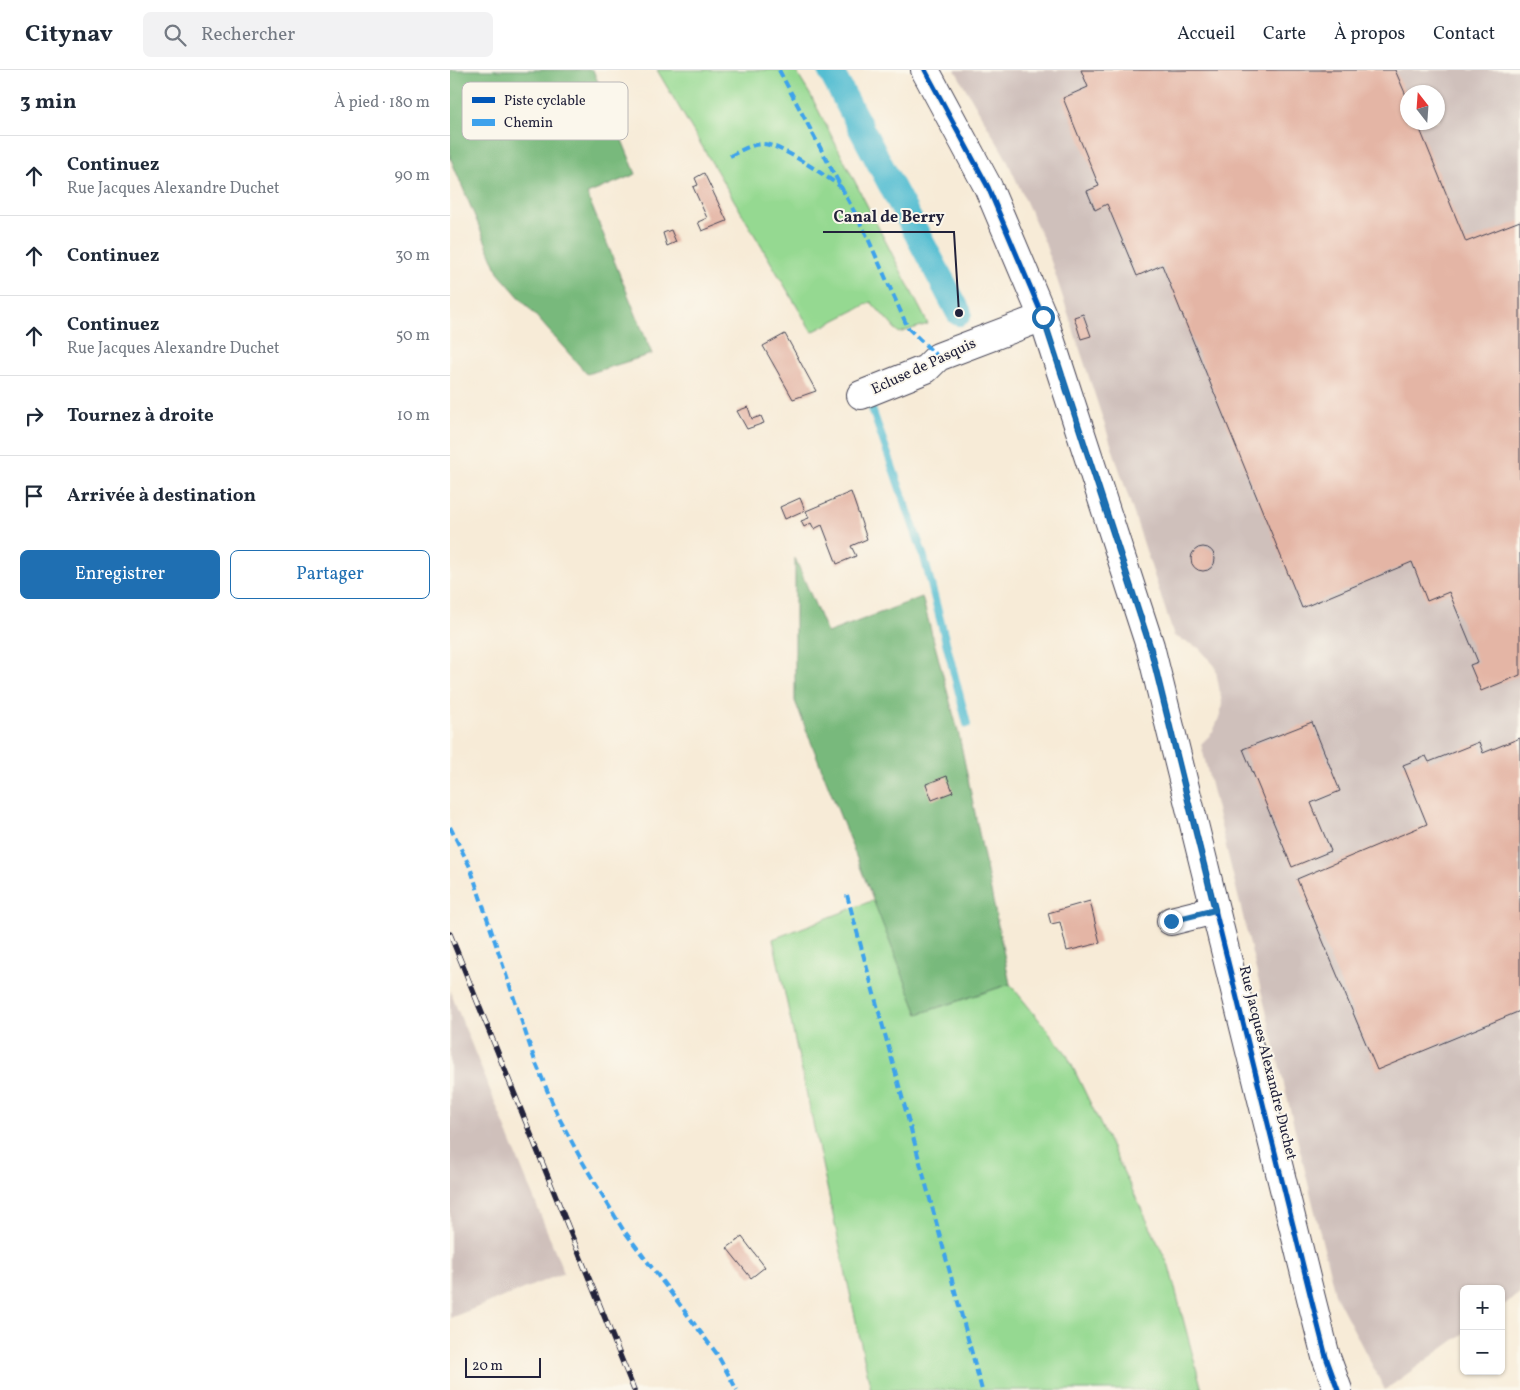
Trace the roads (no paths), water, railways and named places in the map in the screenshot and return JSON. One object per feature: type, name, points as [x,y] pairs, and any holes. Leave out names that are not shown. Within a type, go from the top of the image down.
[{"type":"street","points":[[925,70],[988,187],[1043,317]]},
{"type":"street","name":"Ecluse de Pasquis","points":[[861,395],[926,369],[938,357],[1043,317]]},
{"type":"street","name":"Rue Jacques Alexandre Duchet","points":[[1043,317],[1150,646],[1311,1298],[1326,1357],[1338,1390]]},
{"type":"street","points":[[1171,921],[1215,910]]},
{"type":"waterway","points":[[830,70],[959,313]]},
{"type":"waterway","points":[[872,409],[924,557],[967,724]]},
{"type":"railway","points":[[450,934],[634,1390]]},
{"type":"place","name":"Canal de Berry","points":[[959,313]]}]
